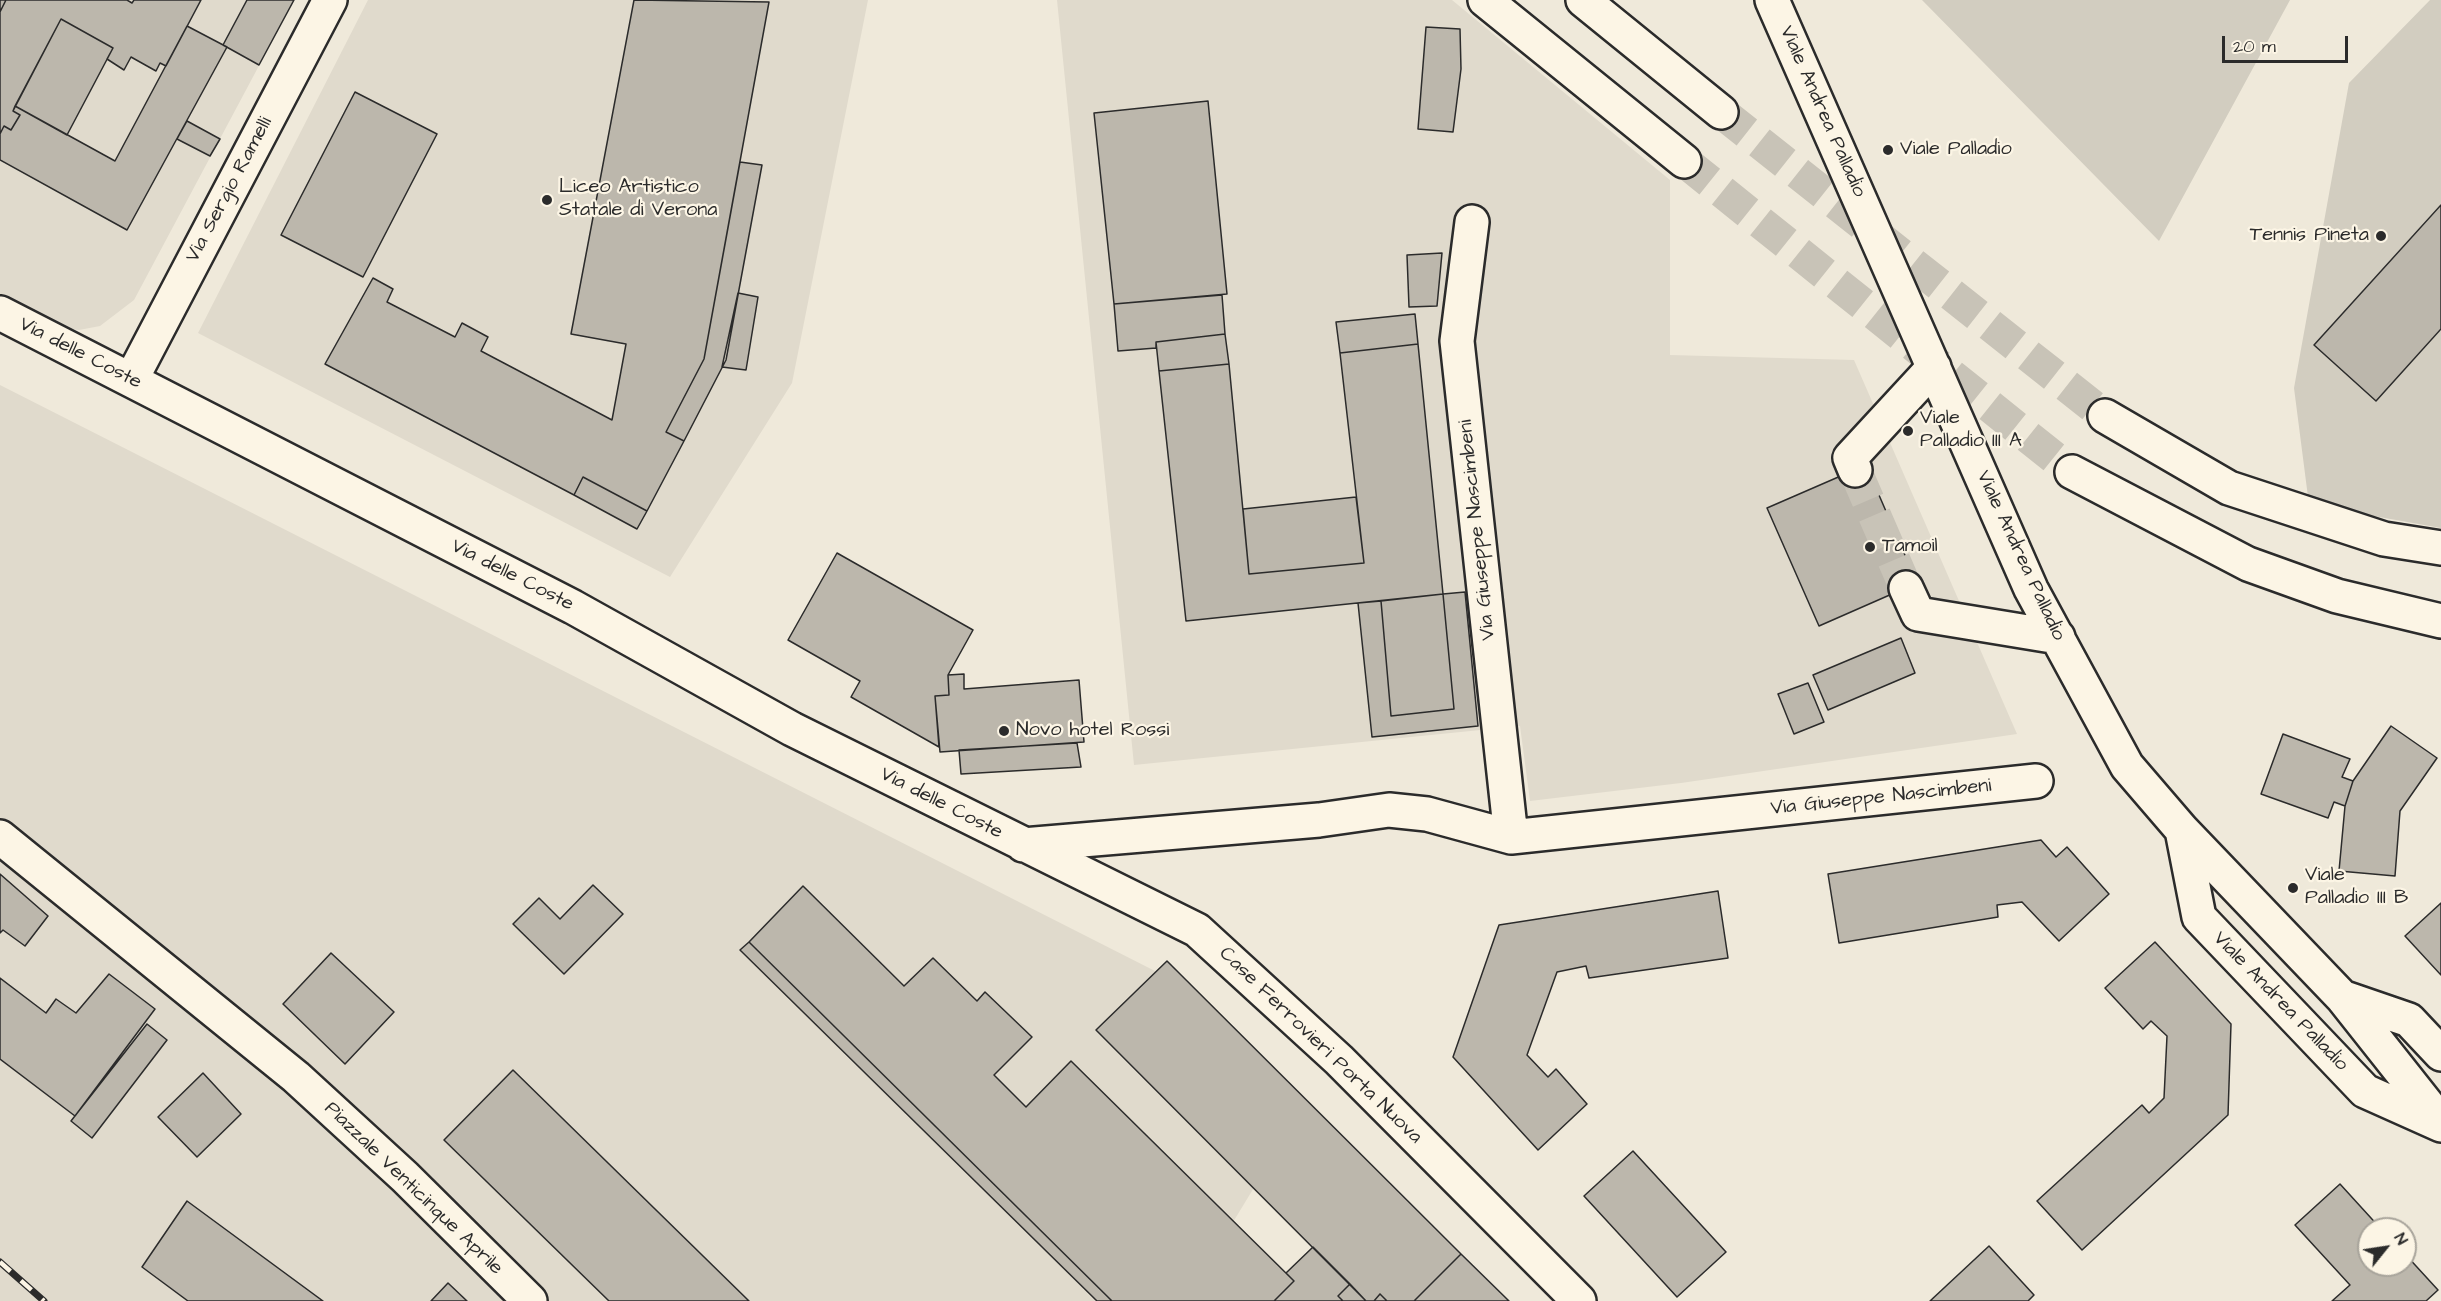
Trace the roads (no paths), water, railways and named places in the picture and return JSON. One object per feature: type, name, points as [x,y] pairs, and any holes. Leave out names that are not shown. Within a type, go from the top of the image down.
[{"type":"main road","name":"Via Sergio Ramelli","points":[[131,380],[330,0]]},
{"type":"main road","points":[[1485,0],[1684,161]]},
{"type":"main road","points":[[1583,0],[1721,112]]},
{"type":"main road","name":"Viale Andrea Palladio","points":[[1772,0],[2031,589],[2127,766],[2182,830],[2342,997],[2441,1124]]},
{"type":"main road","name":"Via Giuseppe Nascimbeni","points":[[1472,222],[1457,340],[1511,837]]},
{"type":"main road","name":"Via delle Coste","points":[[0,313],[573,607],[792,729],[1021,845]]},
{"type":"main road","points":[[1855,470],[1850,458],[1934,367]]},
{"type":"main road","points":[[2105,416],[2229,488],[2384,539],[2441,548]]},
{"type":"main road","points":[[2072,472],[2247,564],[2337,596],[2441,621]]},
{"type":"main road","points":[[1906,588],[1917,614],[2058,637]]},
{"type":"main road","name":"Via Giuseppe Nascimbeni","points":[[1021,845],[1319,820],[1389,810],[1427,814],[1511,837],[2036,781]]},
{"type":"main road","name":"Viale Andrea Palladio","points":[[2182,830],[2199,917],[2365,1091],[2441,1124]]},
{"type":"main road","name":"Piazzale Venticinque Aprile","points":[[0,837],[296,1077],[405,1177],[530,1301]]},
{"type":"main road","name":"Case Ferrovieri Porta Nuova","points":[[1021,845],[1197,930],[1339,1060],[1579,1301]]},
{"type":"main road","name":"Viale Andrea Palladio","points":[[2342,997],[2409,1020],[2441,1054]]},
{"type":"tunnel","points":[[1721,112],[2105,416]]},
{"type":"tunnel","points":[[1684,161],[2072,472]]},
{"type":"tunnel","points":[[1855,470],[1906,588]]},
{"type":"railway","points":[[0,1262],[44,1301]]},
{"type":"place","name":"Viale Palladio","points":[[1888,150]]},
{"type":"place","name":"Liceo Artistico Statale di Verona","points":[[547,200]]},
{"type":"place","name":"Tennis Pineta","points":[[2381,236]]},
{"type":"place","name":"Viale Palladio III A","points":[[1908,431]]},
{"type":"place","name":"Tamoil","points":[[1870,547]]},
{"type":"place","name":"Novo hotel Rossi","points":[[1004,731]]},
{"type":"place","name":"Viale Palladio III B","points":[[2293,888]]}]
